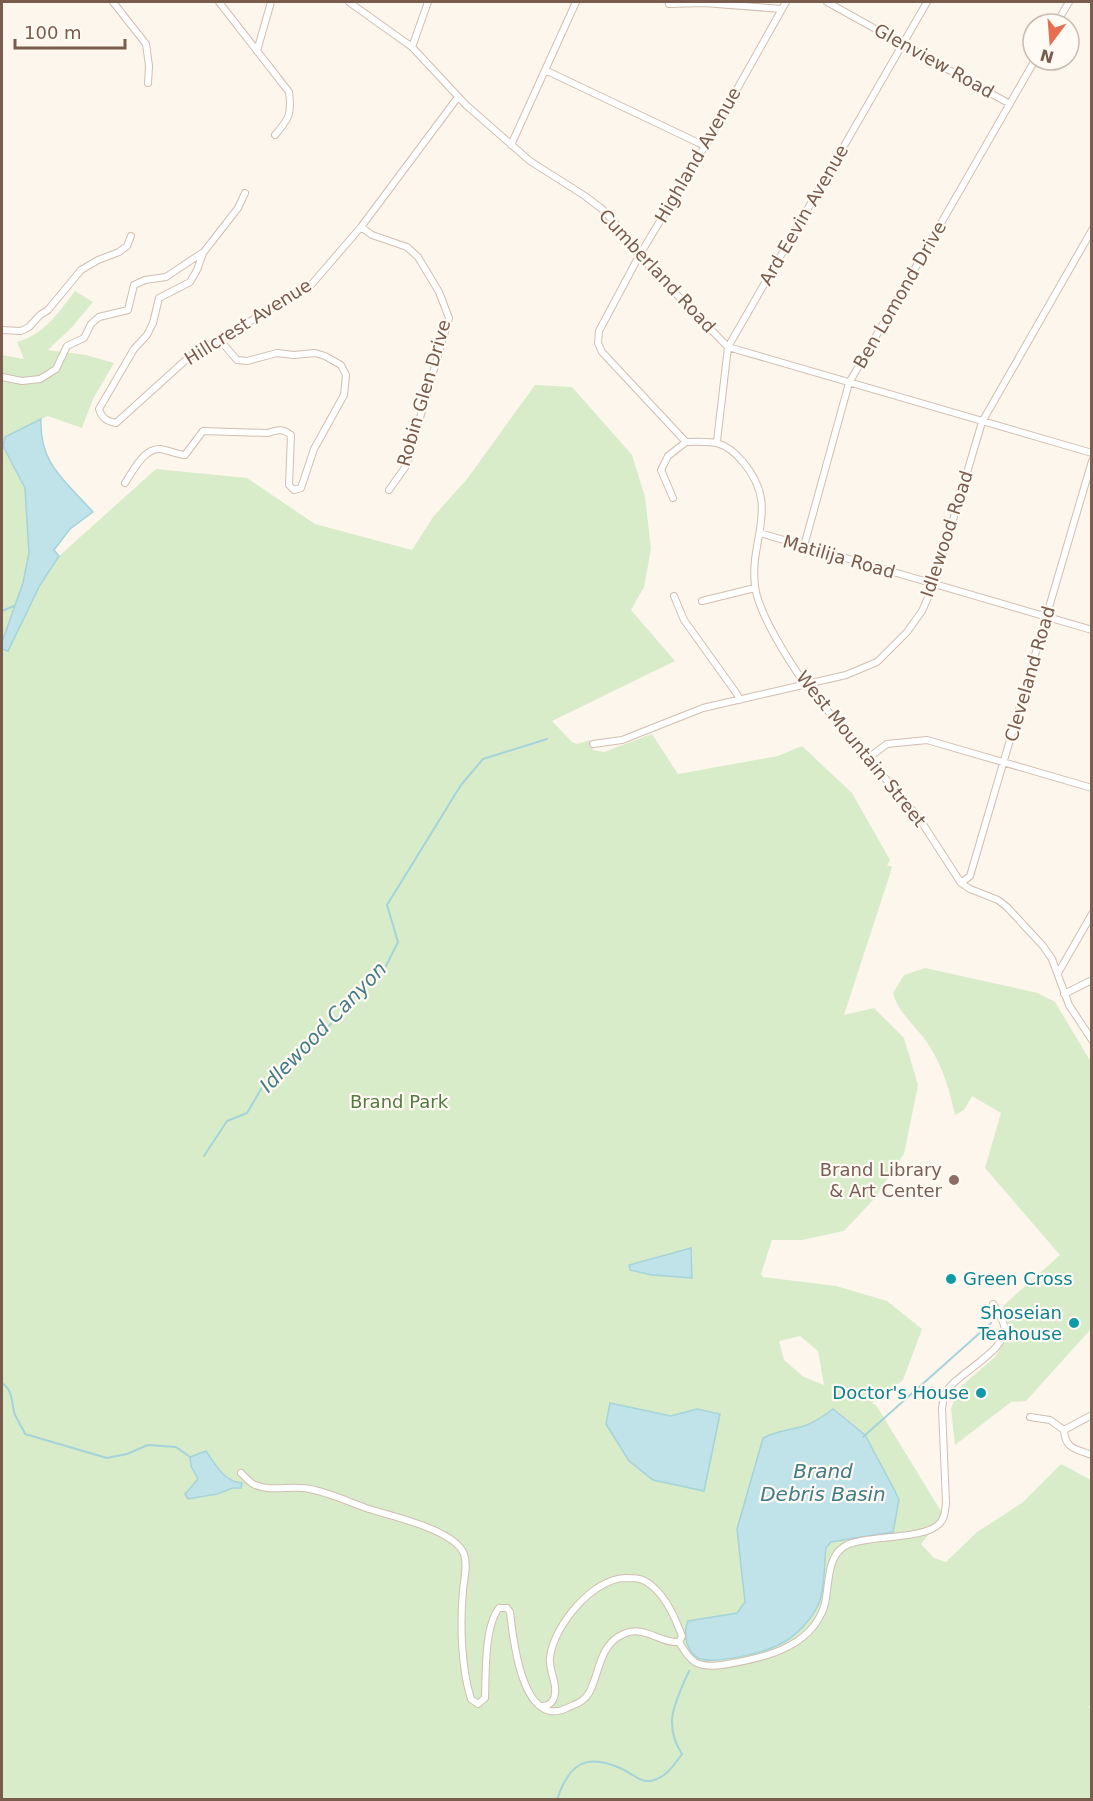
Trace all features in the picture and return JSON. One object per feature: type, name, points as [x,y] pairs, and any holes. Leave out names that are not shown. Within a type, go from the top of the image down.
[{"type":"street","points":[[113,2],[146,44],[150,66],[148,83]]},
{"type":"street","points":[[219,2],[289,92],[291,107],[288,120],[275,135]]},
{"type":"street","points":[[257,51],[271,2]]},
{"type":"street","name":"Cumberland Road","points":[[349,2],[412,47],[458,97],[530,161],[602,209],[639,256],[728,347],[1092,453]]},
{"type":"street","points":[[412,47],[428,2]]},
{"type":"street","points":[[511,145],[576,2]]},
{"type":"street","points":[[669,4],[705,2],[782,9]]},
{"type":"street","name":"Highland Avenue","points":[[686,442],[679,431],[602,352],[598,343],[599,331],[639,256],[705,146],[786,2]]},
{"type":"street","name":"Glenview Road","points":[[827,2],[1010,104]]},
{"type":"street","name":"Ard Eevin Avenue","points":[[717,441],[728,347],[927,2]]},
{"type":"street","points":[[545,70],[705,146]]},
{"type":"street","name":"Ben Lomond Drive","points":[[804,546],[849,383],[1028,72]]},
{"type":"street","name":"Hillcrest Avenue","points":[[203,253],[190,282],[159,298],[153,323],[147,335],[134,349],[99,409],[106,421],[116,423],[188,358],[311,285],[361,227],[458,97]]},
{"type":"street","points":[[2,376],[22,381],[40,379],[56,369],[67,346],[84,338],[91,324],[99,317],[128,310],[134,285],[145,280],[166,277],[203,253],[238,208],[245,193]]},
{"type":"street","name":"Robin Glen Drive","points":[[361,227],[372,235],[407,247],[418,257],[439,292],[449,318],[406,466],[389,490]]},
{"type":"street","name":"Idlewood Road","points":[[593,744],[622,740],[703,708],[846,675],[877,662],[907,632],[922,611],[934,585],[982,422],[1092,230]]},
{"type":"street","points":[[2,330],[21,331],[29,327],[48,310],[81,270],[119,252],[127,246],[130,236]]},
{"type":"street","points":[[125,483],[141,459],[153,449],[185,455],[203,431],[268,432],[277,429],[284,430],[291,435],[289,485],[294,490],[301,488],[314,449],[344,395],[346,375],[341,365],[315,353],[294,355],[277,352],[247,361],[237,360],[219,339]]},
{"type":"street","points":[[673,498],[661,470],[668,456],[686,442],[717,441]]},
{"type":"street","name":"West Mountain Street","points":[[717,441],[738,456],[754,475],[763,499],[755,559],[755,588],[767,619],[805,684],[919,818],[961,883]]},
{"type":"street","name":"Cleveland Road","points":[[961,883],[970,876],[1092,461]]},
{"type":"street","name":"Matilija Road","points":[[760,534],[1092,630]]},
{"type":"street","points":[[702,601],[755,588]]},
{"type":"street","points":[[675,596],[684,620],[740,700]]},
{"type":"street","points":[[868,758],[887,744],[927,740],[1092,788]]},
{"type":"street","points":[[961,883],[970,890],[998,900],[1043,946],[1052,958],[1069,1005],[1092,1040]]},
{"type":"street","points":[[1058,974],[1092,914]]},
{"type":"street","points":[[1064,994],[1092,980]]},
{"type":"street","points":[[679,1642],[689,1659],[709,1667],[768,1656],[794,1644],[815,1624],[824,1607],[832,1564],[838,1553],[847,1545],[918,1533],[939,1525],[944,1516],[946,1503],[942,1408],[944,1396],[951,1385],[995,1349],[1003,1335],[1004,1326],[993,1304]]},
{"type":"street","points":[[1064,1430],[1092,1415]]},
{"type":"street","points":[[1030,1418],[1050,1420],[1064,1430],[1065,1440],[1071,1448],[1092,1455]]},
{"type":"street","points":[[241,1473],[255,1485],[273,1488],[308,1488],[337,1496],[446,1536],[460,1547],[466,1563],[463,1590],[463,1661],[471,1699],[478,1704],[484,1698],[490,1628],[499,1608],[507,1608],[510,1612],[520,1672],[534,1701],[546,1709],[560,1711],[583,1700],[589,1694],[604,1654],[619,1636],[632,1631],[651,1632],[673,1642],[679,1642]]},
{"type":"street","points":[[540,1706],[547,1706],[553,1702],[556,1691],[550,1671],[550,1658],[555,1636],[577,1607],[600,1586],[617,1579],[639,1578],[652,1586],[673,1612],[682,1636],[679,1642]]},
{"type":"green space","points":[[75,291],[93,302],[48,350],[86,355],[114,363],[93,399],[82,428],[48,416],[5,437],[3,446],[25,488],[29,553],[23,583],[2,642],[2,355],[24,359],[17,342],[43,328]]},
{"type":"green space","name":"Brand Park","points":[[535,385],[572,387],[632,455],[645,497],[651,549],[644,587],[631,610],[675,661],[552,721],[572,742],[577,744],[590,740],[593,750],[604,752],[652,734],[678,774],[778,756],[802,746],[852,793],[890,860],[887,866],[892,866],[889,877],[844,1015],[874,1008],[904,1038],[918,1085],[904,1154],[874,1199],[844,1231],[802,1240],[772,1240],[761,1274],[763,1277],[836,1286],[887,1301],[922,1329],[903,1380],[872,1403],[876,1405],[944,1516],[921,1544],[934,1558],[946,1562],[977,1532],[1022,1503],[1061,1464],[1091,1480],[1092,1706],[1088,1706],[1092,1710],[1091,1799],[2,1799],[2,649],[8,651],[40,585],[59,556],[156,469],[247,478],[315,524],[412,550],[433,517],[467,479]],"holes":[[[800,1336],[818,1351],[824,1385],[804,1377],[784,1360],[779,1341]]]},
{"type":"green space","points":[[925,968],[1038,993],[1055,1002],[1091,1062],[1091,1329],[1026,1401],[1011,1402],[955,1445],[951,1409],[958,1389],[996,1356],[1010,1330],[1003,1306],[1060,1255],[985,1168],[1001,1113],[972,1096],[964,1110],[955,1115],[938,1061],[924,1038],[895,1000],[893,993],[904,975]]},
{"type":"water","points":[[41,419],[44,448],[49,460],[93,512],[70,529],[54,550],[59,556],[40,585],[8,651],[2,649],[2,642],[23,583],[29,553],[25,488],[3,446],[5,437]]},
{"type":"water","points":[[691,1248],[692,1278],[652,1275],[630,1270],[629,1265]]},
{"type":"water","points":[[610,1403],[671,1416],[697,1409],[720,1414],[704,1491],[653,1480],[629,1461],[606,1424]]},
{"type":"water","name":"Brand Debris Basin","points":[[833,1409],[865,1435],[895,1491],[899,1500],[893,1532],[831,1542],[826,1548],[819,1603],[812,1615],[791,1638],[771,1648],[738,1657],[715,1660],[698,1658],[691,1652],[687,1643],[688,1621],[737,1613],[745,1602],[737,1529],[763,1438],[808,1424]]},
{"type":"water","points":[[206,1451],[225,1476],[242,1483],[241,1488],[188,1499],[185,1494],[198,1479],[191,1466],[190,1457]]},
{"type":"waterway","points":[[2,611],[14,606]]},
{"type":"waterway","name":"Idlewood Canyon","points":[[204,1156],[227,1121],[247,1113],[264,1084],[289,1065],[350,1005],[367,979],[385,968],[398,942],[387,905],[461,785],[483,759],[547,739]]},
{"type":"waterway","points":[[863,1437],[991,1323]]},
{"type":"waterway","points":[[2,1383],[9,1390],[15,1415],[25,1434],[107,1458],[127,1454],[148,1445],[176,1447],[190,1457]]},
{"type":"waterway","points":[[557,1800],[566,1778],[579,1765],[587,1762],[607,1763],[646,1781],[655,1780],[669,1771],[682,1754],[676,1743],[672,1722],[676,1702],[689,1671]]},
{"type":"place","name":"Brand Library & Art Center","points":[[954,1180]]},
{"type":"place","name":"Green Cross","points":[[951,1279]]},
{"type":"place","name":"Shoseian Teahouse","points":[[1074,1323]]},
{"type":"place","name":"Doctor's House","points":[[981,1393]]}]
